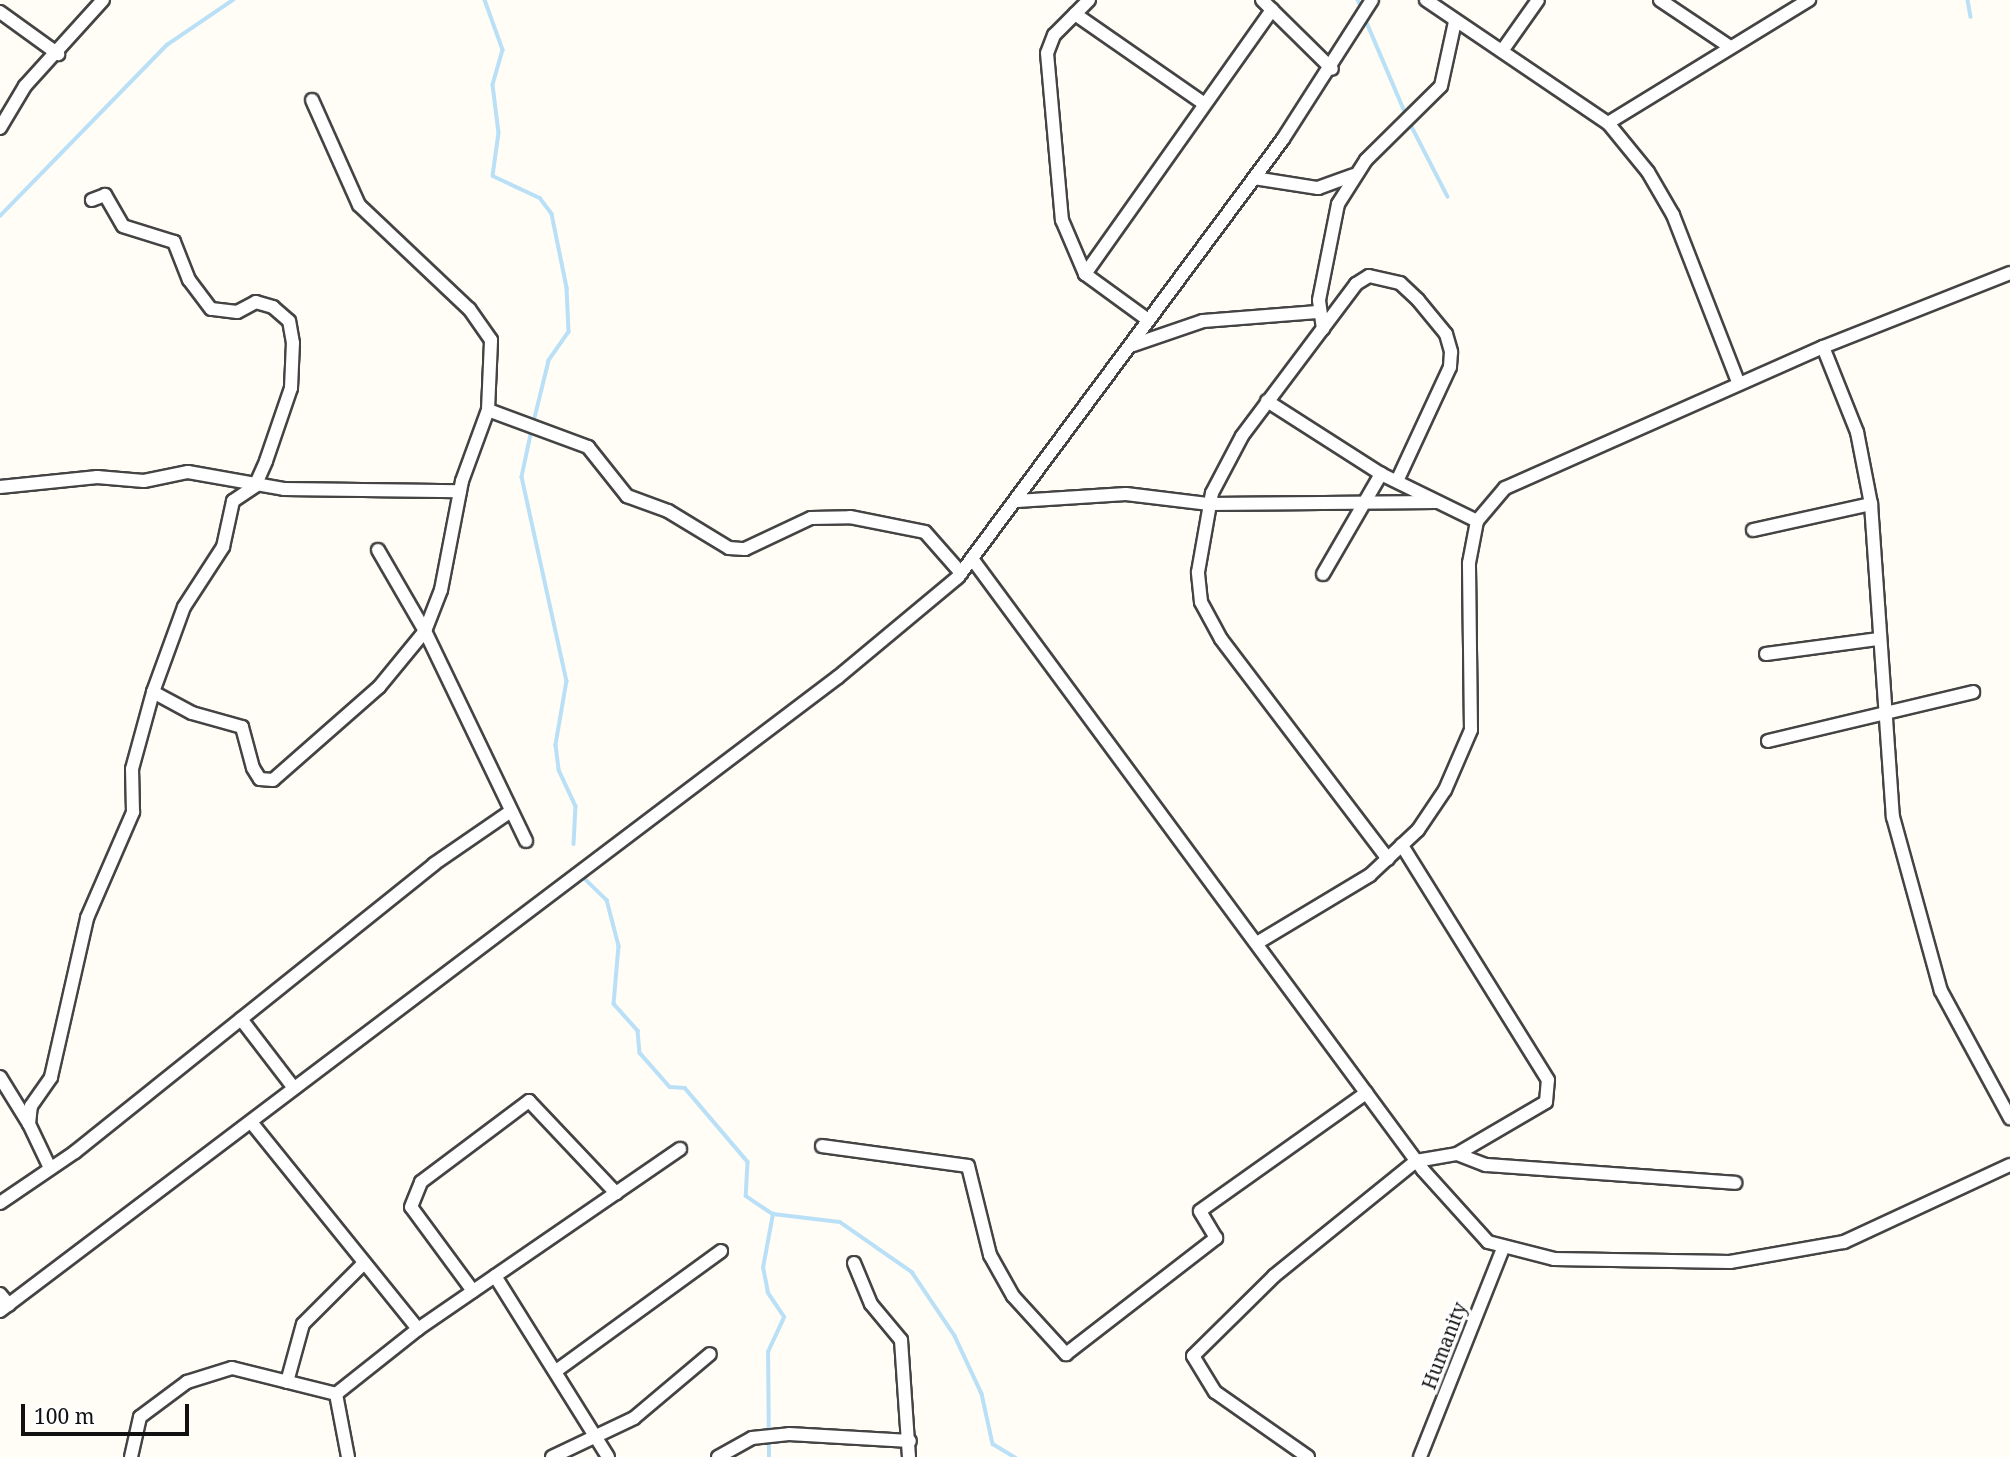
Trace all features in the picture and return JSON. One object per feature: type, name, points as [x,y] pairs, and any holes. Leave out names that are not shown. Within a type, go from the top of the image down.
[{"type":"street","points":[[0,128],[25,86],[58,54],[103,0]]},
{"type":"street","points":[[1089,0],[1054,35],[1046,75],[1062,220],[1085,274],[1148,320]]},
{"type":"street","points":[[1262,0],[1332,69]]},
{"type":"street","points":[[0,1294],[4,1308],[838,677],[961,573],[1133,345],[1148,320],[1254,178],[1332,69],[1372,0]]},
{"type":"street","points":[[1426,0],[1608,123],[1673,215],[1740,384]]},
{"type":"street","points":[[1502,51],[1538,0]]},
{"type":"street","points":[[1660,0],[1730,47]]},
{"type":"street","points":[[1608,123],[1809,0]]},
{"type":"street","points":[[1085,274],[1203,103],[1272,10]]},
{"type":"street","points":[[0,12],[58,54]]},
{"type":"street","points":[[1074,14],[1203,103]]},
{"type":"street","points":[[1323,329],[1318,312],[1331,222],[1353,175],[1441,86],[1455,22]]},
{"type":"street","points":[[153,692],[192,713],[242,727],[253,768],[260,779],[273,780],[352,716],[425,631],[441,590],[460,491],[488,410],[494,359],[484,325],[359,205],[312,100]]},
{"type":"street","points":[[1254,178],[1318,188],[1353,175]]},
{"type":"street","points":[[29,1124],[31,1106],[51,1077],[92,902],[133,812],[132,769],[153,692],[184,607],[223,547],[233,501],[255,486],[291,388],[289,321],[256,302],[237,312],[211,309],[189,280],[174,242],[123,226],[105,195],[92,200]]},
{"type":"street","points":[[1257,943],[1388,859],[1445,790],[1467,749],[1474,706],[1469,563],[1477,521],[1520,479],[1823,347],[2010,273]]},
{"type":"street","points":[[1388,859],[1221,639],[1202,602],[1199,550],[1209,504],[1267,401],[1356,284],[1383,275],[1418,300],[1446,334],[1450,368],[1397,481]]},
{"type":"street","points":[[1133,345],[1203,321],[1318,312]]},
{"type":"street","points":[[1823,347],[1857,432],[1871,504],[1883,711],[1893,817],[1941,991],[2010,1118]]},
{"type":"street","points":[[1267,401],[1381,474],[1477,521]]},
{"type":"street","points":[[488,410],[588,447],[627,496],[668,511],[729,548],[745,549],[811,518],[850,517],[925,532],[961,573]]},
{"type":"street","points":[[0,487],[97,477],[144,481],[188,472],[255,486],[460,491]]},
{"type":"street","points":[[1323,575],[1381,474]]},
{"type":"street","points":[[1017,501],[1126,494],[1209,504],[1436,502]]},
{"type":"street","points":[[1753,530],[1871,504]]},
{"type":"street","points":[[378,550],[425,631],[526,841]]},
{"type":"street","points":[[973,560],[1416,1161],[1460,1214],[1503,1248],[1554,1259],[1730,1262],[1844,1242],[2010,1165]]},
{"type":"street","points":[[1766,654],[1879,639]]},
{"type":"street","points":[[1768,741],[1973,691]]},
{"type":"street","points":[[0,1203],[50,1168],[241,1019],[434,864],[511,811]]},
{"type":"street","points":[[1308,1457],[1215,1392],[1193,1356],[1274,1276],[1416,1161],[1457,1154],[1546,1102],[1548,1080],[1402,845]]},
{"type":"street","points":[[241,1019],[294,1088]]},
{"type":"street","points":[[0,1077],[29,1124],[50,1168]]},
{"type":"street","points":[[822,1146],[968,1166],[990,1255],[1013,1296],[1066,1354],[1216,1238],[1200,1211],[1366,1093]]},
{"type":"street","points":[[473,1291],[411,1207],[421,1182],[529,1101],[617,1194]]},
{"type":"street","points":[[251,1122],[418,1329]]},
{"type":"street","points":[[336,1394],[418,1329],[680,1149]]},
{"type":"street","points":[[1457,1154],[1486,1165],[1735,1184]]},
{"type":"street","name":"Humanity","points":[[1420,1457],[1503,1248]]},
{"type":"street","points":[[556,1371],[721,1251]]},
{"type":"street","points":[[287,1382],[303,1324],[364,1263]]},
{"type":"street","points":[[854,1263],[871,1304],[901,1340],[909,1457]]},
{"type":"street","points":[[495,1276],[598,1435],[608,1457]]},
{"type":"street","points":[[552,1457],[634,1418],[710,1353]]},
{"type":"street","points":[[131,1457],[140,1417],[187,1382],[232,1368],[336,1394]]},
{"type":"street","points":[[336,1394],[348,1457]]},
{"type":"street","points":[[718,1457],[752,1438],[789,1434],[910,1441]]},
{"type":"waterway","points":[[0,216],[167,45],[233,0]]},
{"type":"waterway","points":[[485,0],[503,50],[493,85],[499,133],[493,176],[540,198],[552,214],[567,288],[569,332],[549,361],[534,422]]},
{"type":"waterway","points":[[1358,0],[1362,8]]},
{"type":"waterway","points":[[1968,0],[1971,17]]},
{"type":"waterway","points":[[1365,18],[1406,114]]},
{"type":"waterway","points":[[1409,121],[1448,197]]},
{"type":"waterway","points":[[532,430],[522,477],[567,681],[556,745],[559,770],[576,806],[574,844]]},
{"type":"waterway","points":[[582,876],[607,900],[619,946],[614,1004],[638,1031],[640,1053],[670,1087],[685,1088],[748,1162],[746,1196],[773,1214],[840,1222],[912,1272],[955,1336],[982,1394],[993,1444],[1015,1457]]},
{"type":"waterway","points":[[769,1457],[768,1352],[784,1317],[768,1293],[763,1268],[773,1214]]}]
